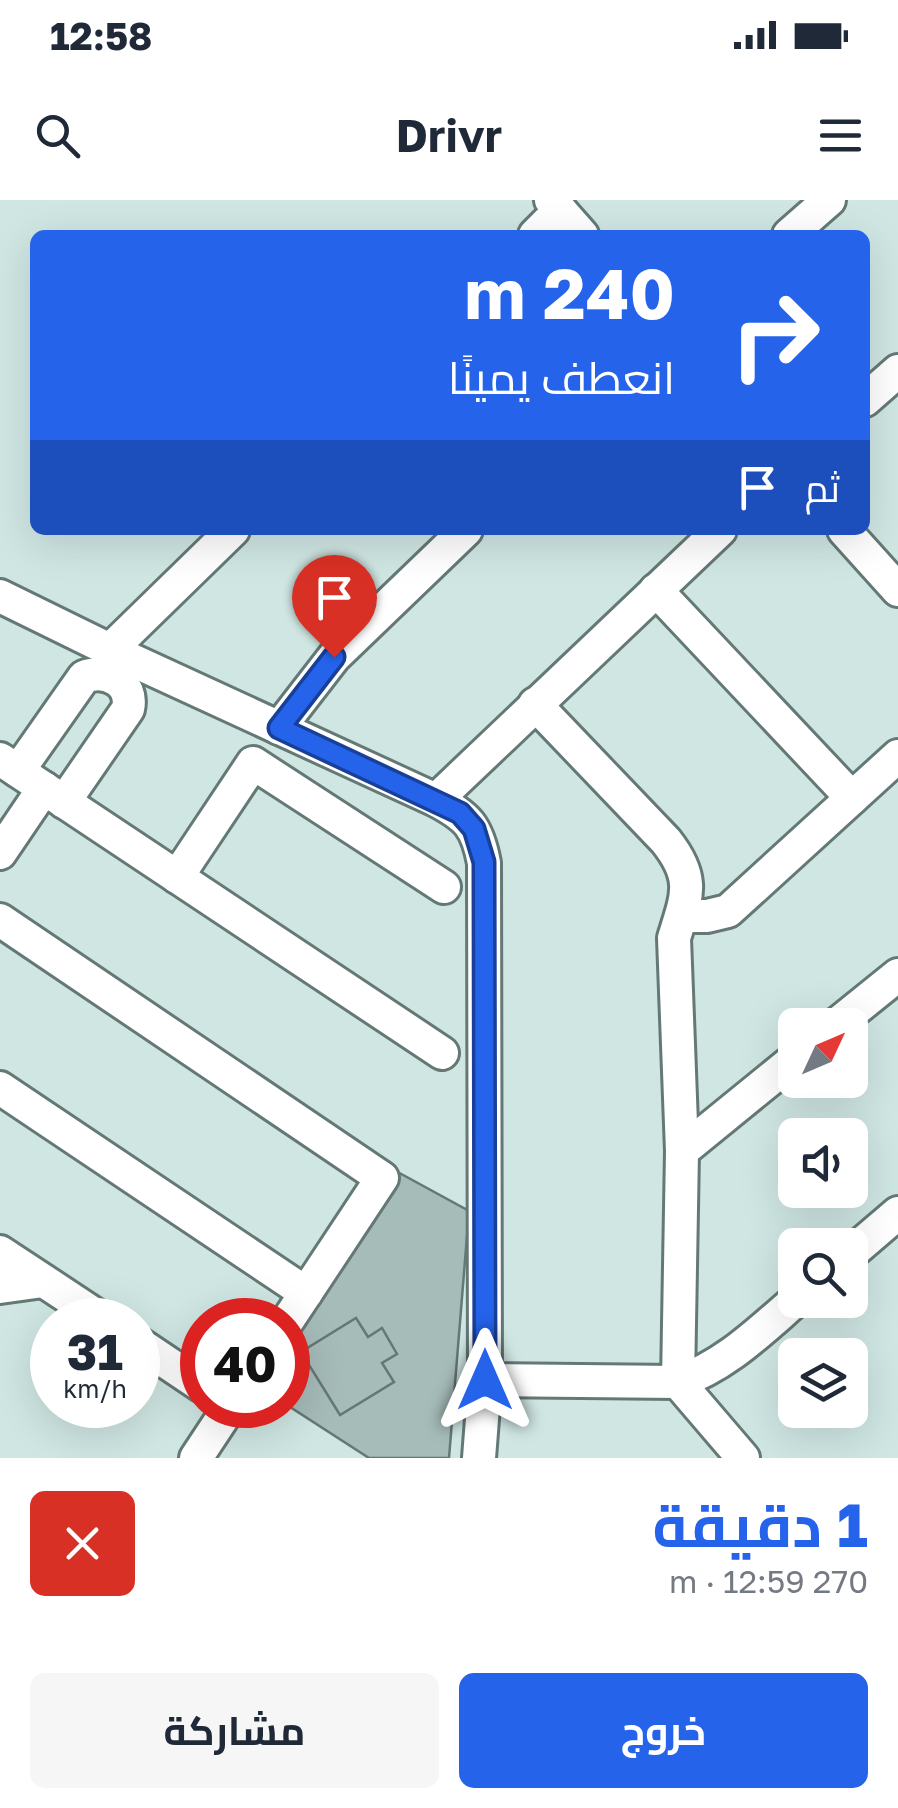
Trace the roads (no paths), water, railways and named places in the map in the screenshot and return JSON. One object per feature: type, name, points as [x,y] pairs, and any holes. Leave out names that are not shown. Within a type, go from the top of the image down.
[{"type":"street","points":[[795,230],[829,200]]},
{"type":"street","points":[[538,230],[555,205],[578,230]]},
{"type":"street","points":[[870,396],[898,372]]},
{"type":"street","points":[[110,650],[228,535]]},
{"type":"street","points":[[279,728],[334,657],[461,535]]},
{"type":"street","points":[[436,800],[715,535]]},
{"type":"street","points":[[849,535],[897,588]]},
{"type":"street","points":[[656,590],[852,798]]},
{"type":"street","points":[[0,596],[436,800],[468,819],[480,841],[484,862],[485,1380],[480,1458]]},
{"type":"street","points":[[0,853],[32,780],[40,738],[84,677],[99,673],[114,677],[126,689],[130,702],[88,769],[32,780]]},
{"type":"street","points":[[536,704],[680,860],[688,888],[683,916],[674,936],[682,1151],[678,1382],[742,1458]]},
{"type":"street","points":[[40,738],[88,769]]},
{"type":"street","points":[[683,916],[707,916],[728,910],[898,756]]},
{"type":"street","points":[[177,877],[253,763],[444,886]]},
{"type":"street","points":[[32,780],[442,1053]]},
{"type":"street","points":[[0,920],[382,1178],[303,1298]]},
{"type":"street","points":[[857,1008],[898,974]]},
{"type":"street","points":[[682,1151],[778,1073]]},
{"type":"street","points":[[0,1088],[285,1298]]},
{"type":"street","points":[[868,1239],[898,1213]]},
{"type":"street","points":[[0,1252],[70,1298]]},
{"type":"street","points":[[0,1287],[43,1280]]},
{"type":"street","points":[[485,1380],[678,1382],[704,1373],[730,1356],[778,1315]]},
{"type":"street","points":[[196,1458],[216,1428]]}]
